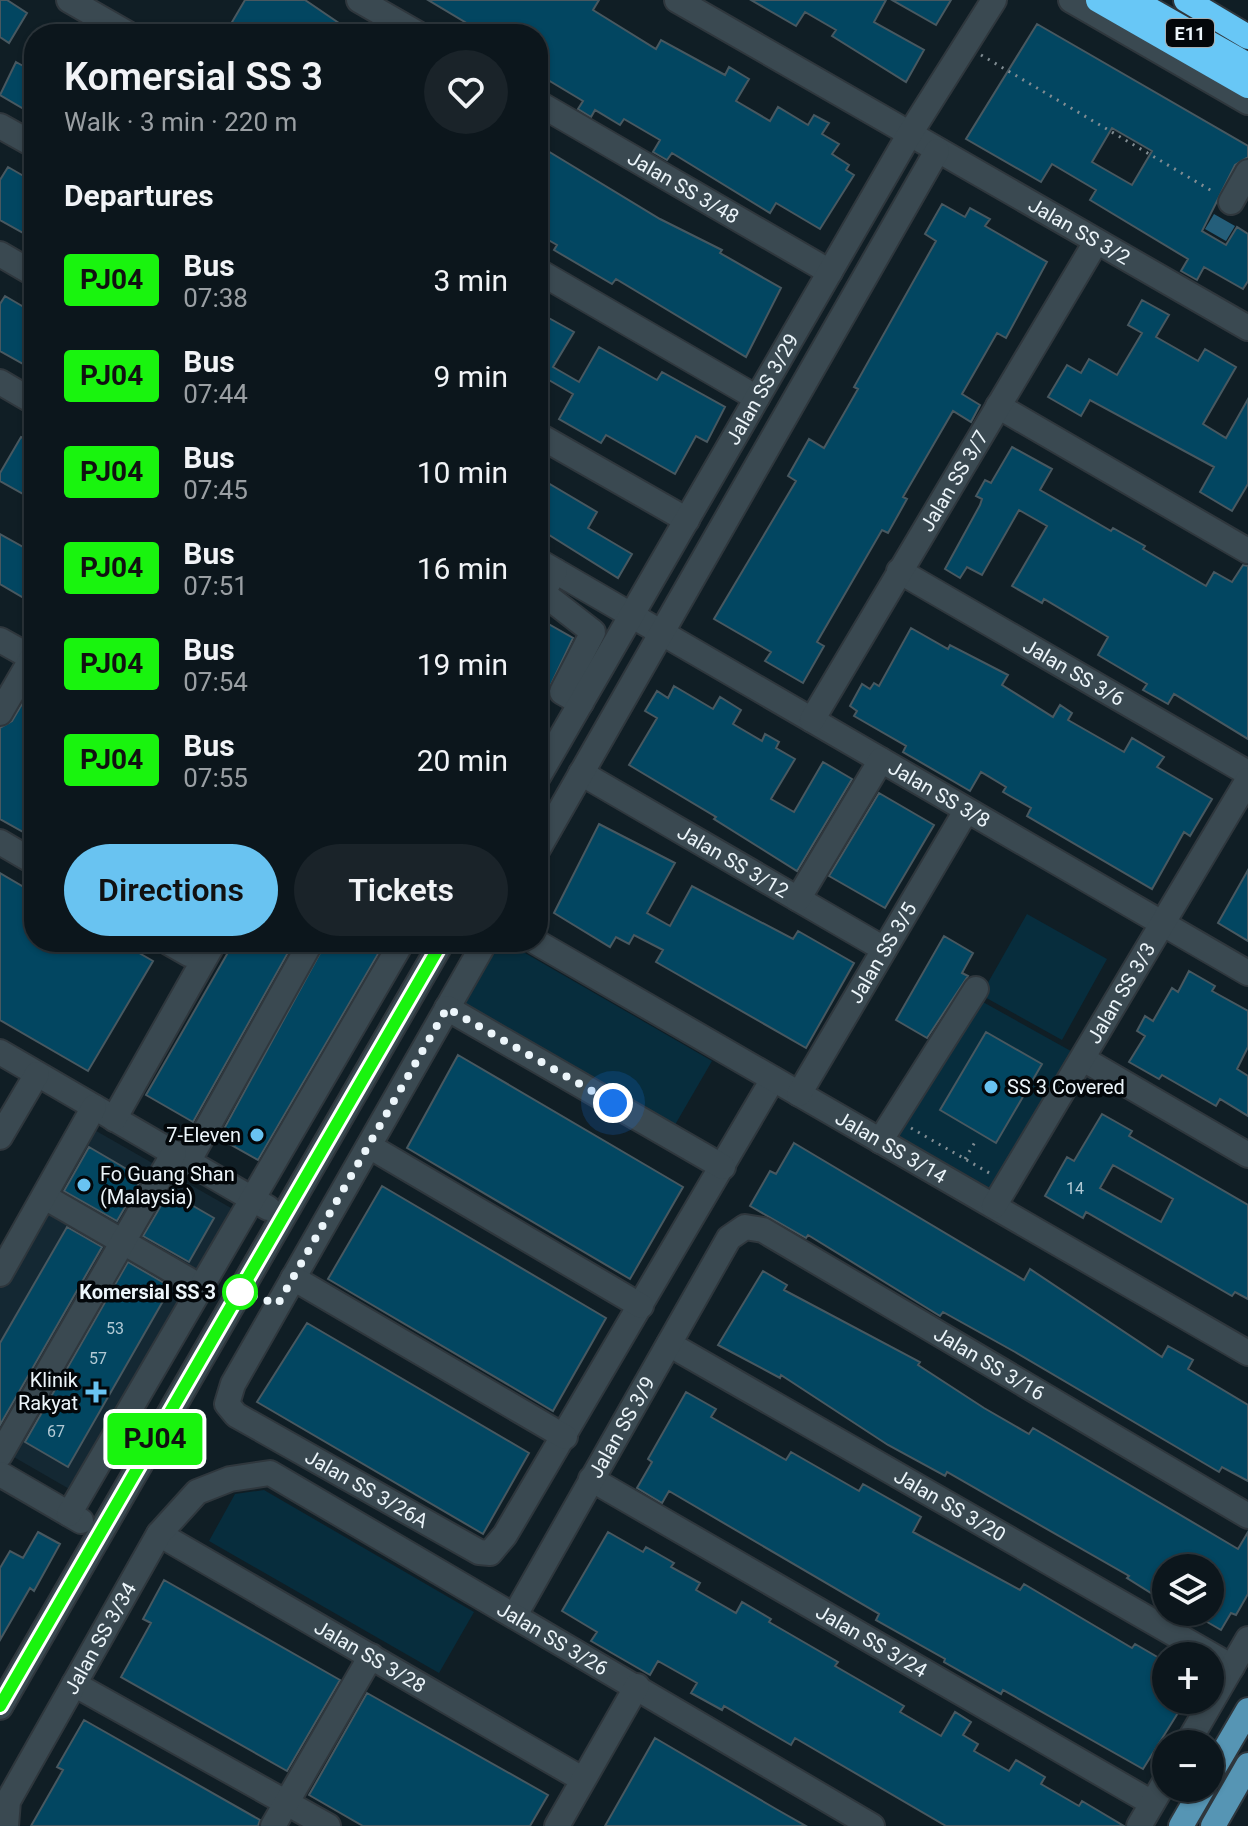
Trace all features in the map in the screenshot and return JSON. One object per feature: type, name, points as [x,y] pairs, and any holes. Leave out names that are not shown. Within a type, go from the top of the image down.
[{"type":"highway","points":[[1098,0],[1248,86]]},
{"type":"highway","name":"E11","points":[[1133,0],[1248,65]]},
{"type":"highway","name":"E11","points":[[1186,0],[1248,37]]},
{"type":"highway","points":[[1217,18],[1248,22]]},
{"type":"main road","points":[[1224,1751],[1248,1710]]},
{"type":"main road","points":[[1213,1826],[1248,1765]]},
{"type":"main road","points":[[1181,1826],[1195,1802]]},
{"type":"street","points":[[69,0],[111,24]]},
{"type":"street","points":[[359,0],[401,24]]},
{"type":"street","name":"Jalan SS 3/2","points":[[677,0],[1248,328]]},
{"type":"street","points":[[1071,0],[1248,102]]},
{"type":"street","name":"Jalan SS 3/29","points":[[548,753],[581,703],[909,135],[991,1]]},
{"type":"street","name":"Jalan SS 3/48","points":[[548,109],[830,272]]},
{"type":"street","points":[[0,126],[24,139]]},
{"type":"street","points":[[548,831],[937,151]]},
{"type":"street","points":[[1231,202],[1248,172]]},
{"type":"street","name":"Jalan SS 3/7","points":[[812,720],[1096,242]]},
{"type":"street","points":[[0,254],[24,268]]},
{"type":"street","points":[[548,277],[757,398]]},
{"type":"street","points":[[0,382],[24,396]]},
{"type":"street","points":[[998,406],[1248,551]]},
{"type":"street","points":[[548,441],[687,520]]},
{"type":"street","name":"Jalan SS 3/8","points":[[548,567],[1248,973]]},
{"type":"street","name":"Jalan SS 3/6","points":[[899,571],[1248,773]]},
{"type":"street","points":[[548,597],[593,632],[562,692],[581,703]]},
{"type":"street","points":[[0,640],[24,654]]},
{"type":"street","points":[[0,713],[24,674]]},
{"type":"street","points":[[798,899],[881,760]]},
{"type":"street","name":"Jalan SS 3/12","points":[[581,773],[884,949]]},
{"type":"street","name":"Jalan SS 3/3","points":[[994,1206],[1248,780]]},
{"type":"street","name":"Jalan SS 3/5","points":[[799,1094],[966,811]]},
{"type":"street","points":[[0,842],[24,856]]},
{"type":"street","name":"Jalan SS 3/14","points":[[548,949],[1248,1353]]},
{"type":"street","points":[[103,1113],[182,952]]},
{"type":"street","points":[[0,1274],[45,1197],[208,952]]},
{"type":"street","points":[[0,1455],[121,1241],[181,1157],[305,952]]},
{"type":"street","points":[[69,1514],[396,952]]},
{"type":"street","points":[[0,1707],[6,1682],[101,1532],[436,952]]},
{"type":"street","name":"Jalan SS 3/26A","points":[[479,952],[233,1384],[227,1404],[236,1415],[479,1552],[490,1553],[505,1535],[773,1079]]},
{"type":"street","points":[[880,1141],[976,989]]},
{"type":"street","points":[[447,1008],[723,1167]]},
{"type":"street","points":[[0,1052],[284,1217]]},
{"type":"street","points":[[1083,1059],[1248,1155]]},
{"type":"street","points":[[0,1137],[37,1074]]},
{"type":"street","points":[[369,1146],[641,1306]]},
{"type":"street","points":[[45,1197],[201,1287]]},
{"type":"street","name":"Jalan SS 3/16","points":[[729,1238],[745,1227],[763,1230],[1248,1516]]},
{"type":"street","name":"Jalan SS 3/9","points":[[515,1615],[729,1238]]},
{"type":"street","points":[[293,1278],[565,1437]]},
{"type":"street","name":"Jalan SS 3/20","points":[[669,1344],[1232,1667]]},
{"type":"street","name":"Jalan SS 3/26","points":[[230,1479],[270,1473],[872,1826]]},
{"type":"street","points":[[0,1474],[101,1532]]},
{"type":"street","name":"Jalan SS 3/34","points":[[6,1826],[8,1801],[159,1534],[197,1492],[230,1479]]},
{"type":"street","name":"Jalan SS 3/24","points":[[591,1479],[1152,1803]]},
{"type":"street","name":"Jalan SS 3/28","points":[[159,1534],[582,1779]]},
{"type":"street","points":[[1195,1730],[1248,1639]]},
{"type":"street","points":[[273,1826],[371,1656]]},
{"type":"street","points":[[74,1684],[328,1826]]},
{"type":"street","points":[[557,1826],[637,1686]]},
{"type":"street","points":[[1139,1826],[1152,1803]]},
{"type":"path","points":[[964,45],[1231,202]]},
{"type":"path","points":[[895,1119],[1009,1183]]},
{"type":"path","points":[[965,1159],[975,1142]]},
{"type":"shaded area","points":[[1214,214],[1235,226],[1226,241],[1205,229]]},
{"type":"shaded area","points":[[1027,914],[1107,959],[1062,1040],[981,995]]},
{"type":"shaded area","points":[[492,952],[523,952],[712,1061],[672,1130],[460,1008]]},
{"type":"shaded area","points":[[974,997],[1078,1055],[999,1193],[896,1135]]},
{"type":"shaded area","points":[[91,1128],[238,1212],[78,1494],[0,1449],[0,1287]]},
{"type":"shaded area","points":[[264,1490],[474,1612],[439,1673],[209,1541],[235,1494]]},
{"type":"building","points":[[0,0],[7,0],[27,13],[9,43],[0,37]]},
{"type":"building","points":[[245,0],[305,0],[340,24],[231,24]]},
{"type":"building","points":[[428,0],[599,0],[593,10],[656,49],[661,40],[725,75],[729,67],[749,79],[736,101],[770,121],[778,107],[808,125],[814,115],[829,123],[822,134],[839,144],[832,154],[849,165],[846,170],[854,175],[820,229],[776,203],[770,213],[672,153],[667,160],[653,152],[660,140],[624,119],[620,125],[595,110],[591,117],[578,109],[583,101],[548,80],[548,24],[468,24]]},
{"type":"building","points":[[751,0],[886,0],[874,22],[924,50],[906,82],[832,36],[836,30],[805,12],[796,26]]},
{"type":"building","points":[[892,0],[951,0],[936,25]]},
{"type":"building","points":[[1037,24],[1248,146],[1248,157],[1235,165],[1202,231],[1226,245],[1237,227],[1248,234],[1248,281],[1243,289],[1204,267],[1197,280],[1181,271],[1188,259],[1090,200],[1096,190],[1052,164],[1041,182],[966,139]],"holes":[[[1112,128],[1152,151],[1132,185],[1092,162]]]},
{"type":"building","points":[[16,62],[24,66],[24,109],[0,95]]},
{"type":"building","points":[[548,151],[660,219],[722,250],[720,253],[781,288],[746,357],[616,279],[612,284],[554,250],[557,245],[548,240]]},
{"type":"building","points":[[8,167],[24,176],[24,233],[0,220],[0,180]]},
{"type":"building","points":[[942,204],[965,217],[970,208],[990,219],[985,226],[1047,262],[1006,338],[997,333],[962,394],[980,405],[971,422],[953,411],[903,497],[907,499],[888,533],[882,530],[817,642],[824,646],[803,683],[765,661],[771,652],[714,619],[796,481],[788,476],[809,439],[824,448],[858,389],[854,387],[936,241],[925,234]]},
{"type":"building","points":[[5,296],[24,307],[24,364],[0,351],[0,304]]},
{"type":"building","points":[[1142,300],[1169,315],[1156,337],[1198,361],[1205,349],[1236,367],[1203,424],[1226,438],[1248,399],[1248,484],[1232,511],[1200,492],[1214,467],[1090,400],[1081,416],[1048,397],[1067,365],[1081,373],[1089,359],[1117,375],[1142,333],[1128,325]]},
{"type":"building","points":[[548,318],[574,332],[553,367],[579,382],[599,347],[657,380],[662,372],[725,407],[707,442],[696,436],[675,474],[606,435],[601,443],[559,419],[573,394],[548,380]]},
{"type":"building","points":[[21,437],[24,439],[24,494],[0,481],[0,473]]},
{"type":"building","points":[[1012,447],[1052,469],[1040,490],[1111,531],[1113,528],[1145,546],[1143,549],[1206,586],[1214,572],[1232,582],[1243,565],[1248,566],[1248,739],[1174,694],[1168,704],[1143,690],[1147,684],[1098,655],[1108,637],[1044,599],[1042,603],[1012,586],[1047,526],[1019,510],[982,575],[967,567],[960,578],[945,569],[980,505],[982,499],[976,496],[985,480],[991,483]]},
{"type":"building","points":[[548,483],[597,512],[588,528],[632,554],[618,578],[548,534]]},
{"type":"building","points":[[0,534],[24,547],[24,598],[0,584]]},
{"type":"building","points":[[548,624],[573,638],[548,691]]},
{"type":"building","points":[[911,628],[948,649],[950,645],[1008,675],[1002,685],[1053,717],[1060,705],[1072,713],[1068,720],[1124,752],[1132,738],[1164,757],[1157,767],[1212,799],[1190,836],[1184,832],[1152,889],[1027,816],[1031,808],[1003,792],[1006,787],[981,772],[970,791],[903,752],[906,746],[854,716],[857,711],[850,706],[862,684],[870,689],[874,683],[879,686]]},
{"type":"building","points":[[674,686],[713,709],[720,697],[741,710],[733,724],[762,741],[765,734],[779,742],[776,748],[795,759],[771,799],[794,812],[823,762],[852,779],[797,871],[714,819],[716,817],[629,765],[657,718],[645,711],[657,691],[668,698]]},
{"type":"building","points":[[24,701],[24,832],[0,819],[0,728],[12,721]]},
{"type":"building","points":[[879,793],[934,825],[885,908],[829,876]]},
{"type":"building","points":[[599,824],[675,863],[647,913],[670,926],[692,886],[793,939],[798,931],[854,963],[806,1048],[656,962],[663,950],[634,935],[629,944],[616,937],[610,947],[554,913]]},
{"type":"building","points":[[1248,870],[1248,941],[1218,923]]},
{"type":"building","points":[[0,873],[24,887],[24,952],[137,952],[153,961],[88,1071],[0,1020]]},
{"type":"building","points":[[944,936],[973,953],[962,973],[968,976],[927,1038],[896,1020]]},
{"type":"building","points":[[228,952],[288,952],[193,1122],[146,1095]]},
{"type":"building","points":[[321,952],[379,952],[258,1160],[219,1138]]},
{"type":"building","points":[[1189,971],[1215,986],[1212,991],[1248,1011],[1248,1047],[1237,1069],[1248,1076],[1248,1116],[1220,1099],[1216,1106],[1162,1075],[1159,1079],[1129,1062],[1145,1036],[1137,1031],[1145,1016],[1153,1021],[1172,988],[1178,992]]},
{"type":"building","name":"SS 3 Covered","points":[[986,1032],[1042,1064],[996,1143],[940,1110]]},
{"type":"building","points":[[458,1055],[683,1187],[630,1279],[407,1148]]},
{"type":"building","points":[[1102,1114],[1132,1131],[1129,1136],[1248,1205],[1248,1299],[1235,1292],[1232,1296],[1086,1212],[1083,1218],[1045,1196],[1067,1157],[1074,1161]],"holes":[[[1113,1165],[1173,1199],[1161,1222],[1100,1188]]]},
{"type":"building","points":[[794,1143],[1024,1280],[1030,1269],[1162,1357],[1168,1346],[1193,1360],[1188,1369],[1248,1405],[1248,1481],[1222,1467],[1219,1472],[1015,1352],[943,1312],[940,1316],[808,1235],[806,1238],[750,1206],[770,1171],[776,1174]]},
{"type":"building","points":[[89,1147],[142,1178],[117,1221],[64,1191]]},
{"type":"building","points":[[382,1186],[606,1318],[553,1411],[328,1279]]},
{"type":"building","points":[[169,1192],[214,1218],[189,1262],[143,1236]]},
{"type":"building","points":[[67,1227],[102,1247],[0,1425],[0,1343]]},
{"type":"building","points":[[128,1262],[171,1287],[68,1467],[25,1442]]},
{"type":"building","points":[[763,1271],[787,1285],[784,1290],[920,1362],[918,1365],[984,1408],[1029,1434],[1033,1428],[1238,1549],[1248,1532],[1248,1594],[1236,1615],[1231,1613],[1224,1625],[1224,1554],[1152,1554],[1151,1593],[1127,1578],[1129,1576],[947,1472],[945,1476],[888,1445],[781,1375],[780,1378],[718,1345]]},
{"type":"building","points":[[307,1323],[529,1453],[483,1534],[257,1402]]},
{"type":"building","points":[[686,1392],[716,1409],[711,1417],[786,1460],[791,1452],[859,1491],[863,1484],[921,1517],[913,1532],[1020,1590],[1024,1584],[1132,1648],[1135,1644],[1152,1654],[1152,1714],[1177,1714],[1167,1730],[1152,1730],[1152,1755],[1143,1769],[1003,1690],[1001,1694],[944,1662],[945,1659],[876,1620],[879,1614],[669,1491],[662,1503],[637,1488],[652,1462],[648,1459]]},
{"type":"building","points":[[38,1532],[60,1544],[34,1591],[30,1588],[0,1640],[0,1568],[10,1551],[23,1558]]},
{"type":"building","points":[[608,1532],[643,1552],[646,1547],[674,1563],[671,1567],[700,1583],[696,1590],[736,1613],[742,1602],[771,1619],[769,1622],[838,1662],[835,1666],[904,1706],[900,1712],[941,1736],[955,1712],[971,1722],[963,1735],[978,1744],[974,1751],[1009,1771],[1016,1760],[1045,1777],[1041,1784],[1079,1806],[1082,1801],[1124,1826],[946,1826],[795,1738],[791,1745],[724,1706],[722,1710],[691,1693],[697,1683],[658,1661],[650,1675],[591,1641],[597,1632],[562,1611]]},
{"type":"building","points":[[164,1580],[340,1680],[287,1771],[121,1677],[151,1623],[143,1619]]},
{"type":"building","points":[[367,1693],[548,1795],[530,1826],[363,1826],[309,1795]]},
{"type":"building","points":[[84,1720],[260,1820],[258,1826],[31,1826],[63,1770],[57,1767]]},
{"type":"building","points":[[655,1738],[776,1809],[806,1826],[605,1826]]},
{"type":"bus line","name":"PJ04","points":[[0,1706],[436,952]]},
{"type":"place","name":"SS 3 Covered","points":[[991,1087]]},
{"type":"place","name":"7-Eleven","points":[[257,1135]]},
{"type":"place","name":"Fo Guang Shan (Malaysia)","points":[[84,1185]]},
{"type":"place","name":"Komersial SS 3","points":[[240,1292]]},
{"type":"place","name":"Klinik Rakyat","points":[[96,1392]]},
{"type":"route","points":[[240,1292],[278,1304],[447,1008],[613,1103]]}]
